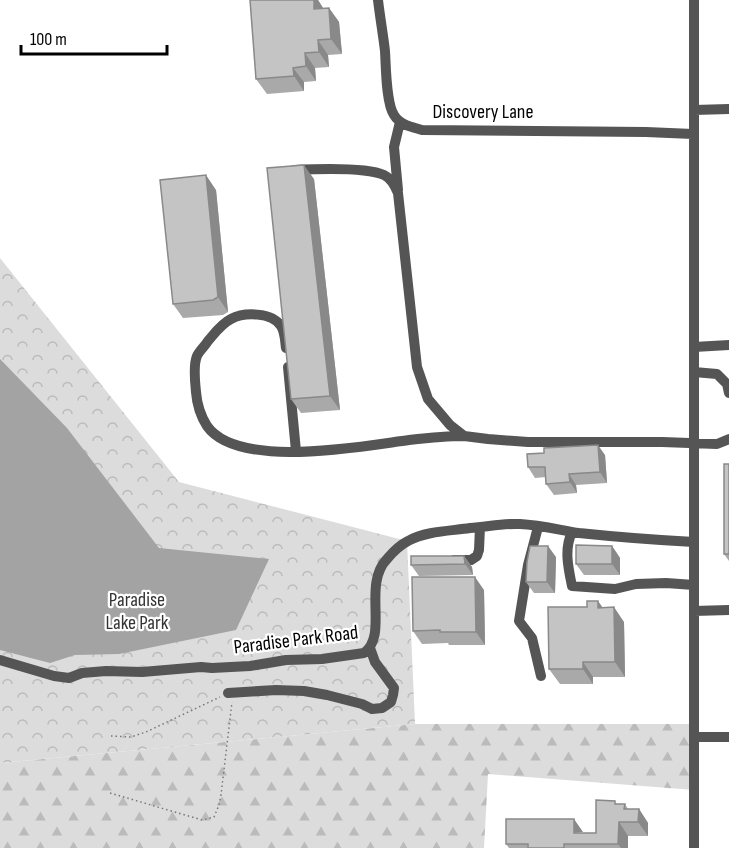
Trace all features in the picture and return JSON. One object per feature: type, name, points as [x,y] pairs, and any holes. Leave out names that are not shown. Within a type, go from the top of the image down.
[{"type":"street","points":[[378,0],[389,101],[394,116],[400,122],[394,147],[417,368],[428,399],[450,425],[464,436]]},
{"type":"street","points":[[694,0],[694,848]]},
{"type":"street","points":[[694,110],[729,109]]},
{"type":"street","name":"Discovery Lane","points":[[400,122],[422,130],[693,134]]},
{"type":"street","points":[[291,170],[375,172],[385,175],[399,193]]},
{"type":"street","points":[[296,451],[283,328],[276,320],[265,316],[243,315],[230,319],[220,326],[197,356],[194,379],[199,413],[209,428],[222,439],[252,449],[296,451],[331,450],[464,436],[528,442],[717,444],[729,439]]},
{"type":"street","points":[[694,347],[729,345]]},
{"type":"street","points":[[694,372],[717,374],[727,384],[729,393]]},
{"type":"street","name":"Paradise Park Road","points":[[0,660],[54,676],[69,678],[82,673],[250,666],[286,660],[322,659],[364,653],[370,648],[375,637],[378,571],[386,559],[407,541],[443,531],[509,524],[663,541],[694,542]]},
{"type":"street","points":[[439,560],[471,560],[477,556],[480,527]]},
{"type":"street","points":[[538,527],[528,565],[519,621],[532,638],[541,676]]},
{"type":"street","points":[[572,532],[567,543],[568,570],[572,586],[615,589],[666,583],[694,585]]},
{"type":"street","points":[[694,610],[729,610]]},
{"type":"street","points":[[231,692],[304,691],[327,694],[372,709],[382,708],[391,702],[394,688],[375,662],[370,648]]},
{"type":"street","points":[[694,737],[729,737]]},
{"type":"path","points":[[111,736],[131,737],[146,732],[231,692]]},
{"type":"path","points":[[110,793],[202,819],[214,817],[221,795],[231,692]]},
{"type":"green space","name":"Paradise Lake Park","points":[[0,258],[179,482],[407,541],[415,724],[0,763]]},
{"type":"green space","points":[[415,724],[694,724],[694,790],[488,774],[484,848],[0,848],[0,763]]},
{"type":"shaded area","points":[[0,359],[67,428],[159,548],[269,559],[236,630],[119,654],[75,655],[50,663],[0,650]]},
{"type":"building","points":[[250,0],[314,0],[314,9],[329,8],[331,39],[318,40],[319,52],[305,53],[306,66],[293,68],[294,76],[256,79]]},
{"type":"building","points":[[304,165],[330,396],[291,399],[267,168]]},
{"type":"building","points":[[206,175],[218,297],[213,300],[173,304],[160,180]]},
{"type":"building","points":[[598,445],[600,472],[569,474],[570,482],[546,484],[545,467],[528,467],[527,454],[544,453],[544,448]]},
{"type":"building","points":[[724,464],[729,464],[729,554],[724,554]]},
{"type":"building","points":[[576,545],[612,546],[612,564],[576,564]]},
{"type":"building","points":[[530,546],[548,546],[547,582],[526,582]]},
{"type":"building","points":[[411,556],[464,556],[465,564],[411,565]]},
{"type":"building","points":[[412,577],[475,577],[476,632],[413,631]]},
{"type":"building","points":[[587,601],[598,601],[598,608],[614,607],[615,662],[583,662],[583,669],[549,669],[548,607],[587,607]]},
{"type":"building","points":[[596,800],[625,804],[624,809],[639,809],[638,822],[619,822],[618,844],[564,844],[564,848],[528,848],[528,844],[506,844],[506,819],[574,819],[574,833],[596,833]]}]
